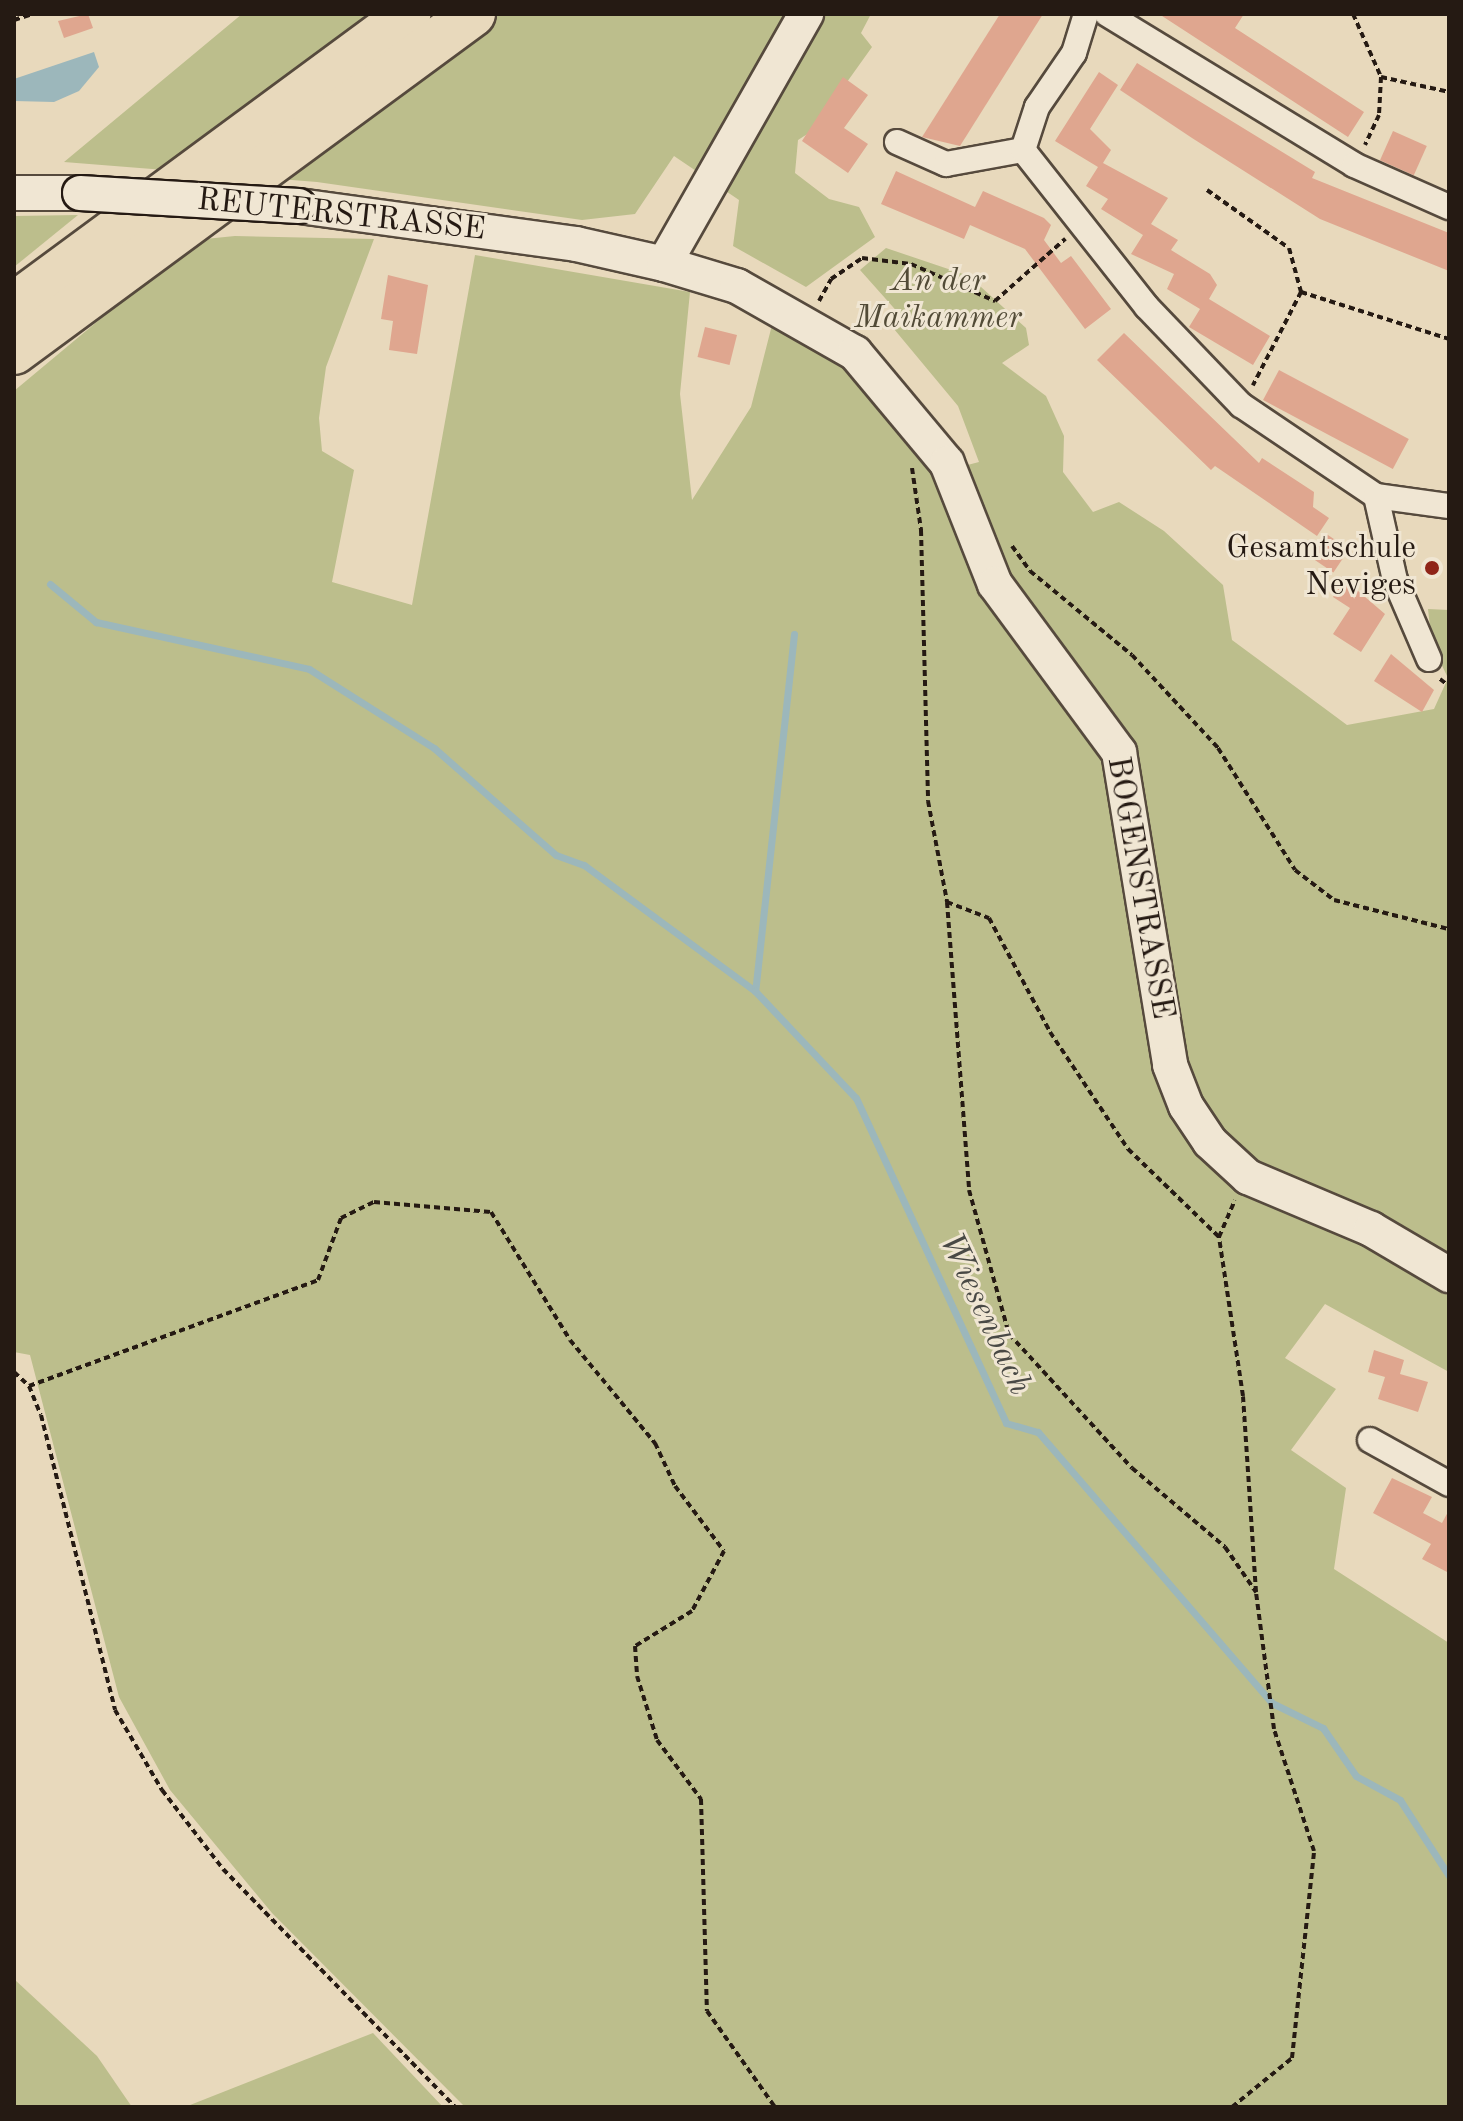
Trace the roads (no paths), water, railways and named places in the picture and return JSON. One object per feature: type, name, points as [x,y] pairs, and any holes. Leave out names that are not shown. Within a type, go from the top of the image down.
[{"type":"highway","points":[[14,305],[408,14]]},
{"type":"highway","points":[[14,352],[473,14]]},
{"type":"main road","points":[[664,264],[806,14]]},
{"type":"main road","name":"REUTERSTRASSE","points":[[14,193],[80,193],[299,206],[576,244],[664,264]]},
{"type":"main road","name":"BOGENSTRASSE","points":[[664,264],[737,286],[808,321],[855,353],[918,419],[947,463],[995,584],[1119,752],[1170,1065],[1210,1142],[1248,1177],[1371,1229],[1449,1275]]},
{"type":"street","points":[[1023,150],[1037,107],[1074,53],[1086,14]]},
{"type":"street","points":[[1107,14],[1354,165],[1449,207]]},
{"type":"street","points":[[897,142],[946,164],[1023,150]]},
{"type":"street","points":[[1023,150],[1084,222],[1147,307],[1241,405],[1376,496],[1449,506]]},
{"type":"street","points":[[1376,496],[1395,580],[1429,659]]},
{"type":"street","points":[[1370,1440],[1449,1484]]},
{"type":"water","points":[[94,52],[99,67],[79,91],[54,102],[14,101],[14,79]]},
{"type":"waterway","points":[[50,584],[96,622],[309,669],[434,748],[556,855],[584,865],[755,991]]},
{"type":"waterway","name":"Wiesenbach","points":[[794,634],[755,991],[856,1098],[1006,1423],[1038,1432],[1272,1703],[1323,1728],[1356,1776],[1400,1800],[1449,1876]]},
{"type":"place","name":"Gesamtschule Neviges","points":[[1432,568]]},
{"type":"park label","name":"An der Maikammer","points":[[938,302]]}]
